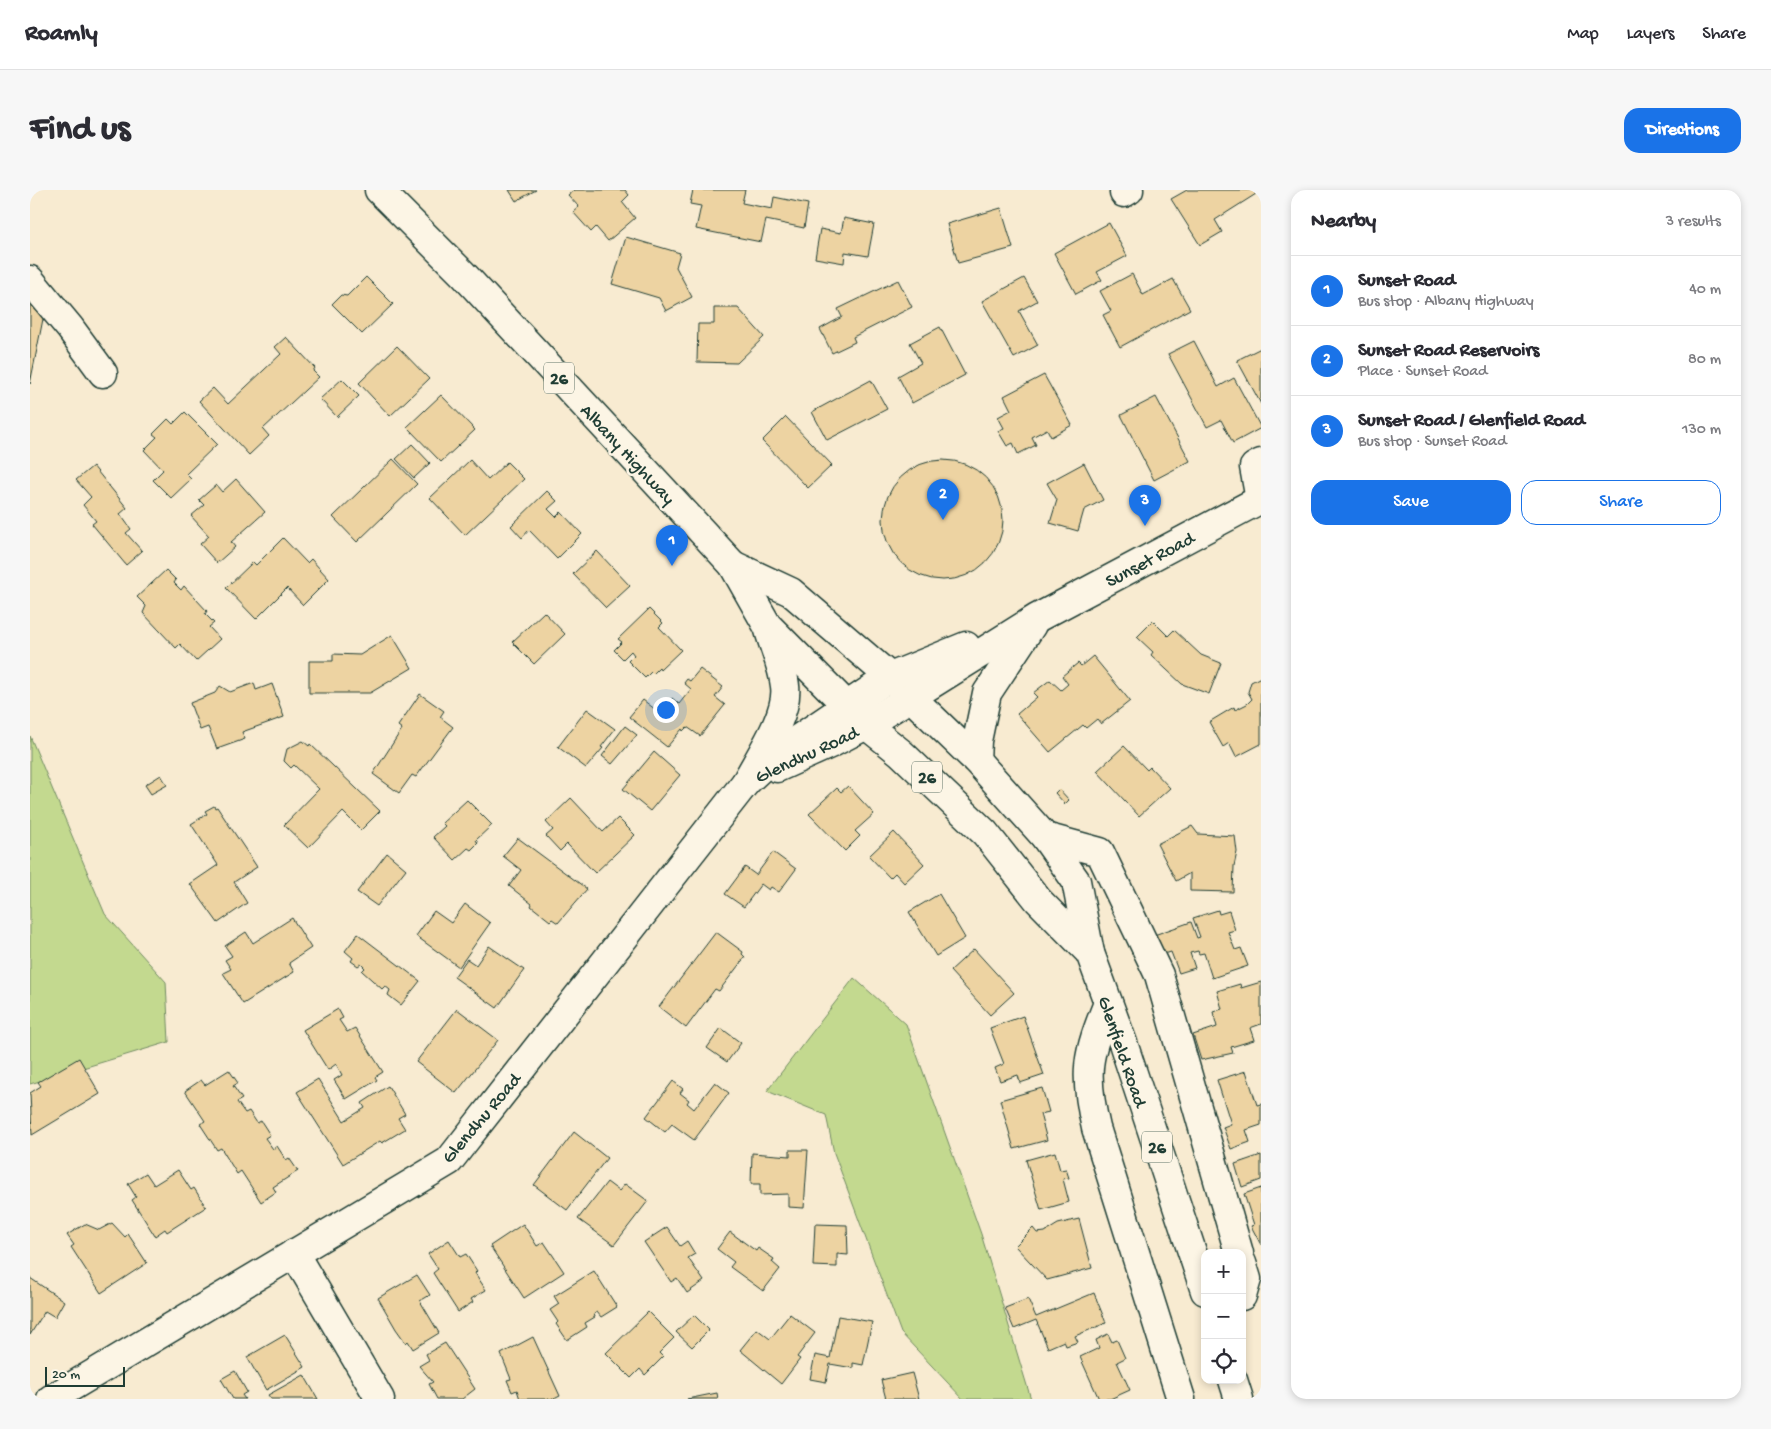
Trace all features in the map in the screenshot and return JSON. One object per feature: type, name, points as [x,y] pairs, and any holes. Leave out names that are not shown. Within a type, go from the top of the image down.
[{"type":"main road","name":"Albany Highway","points":[[379,190],[463,274],[733,565],[767,625],[848,705]]},
{"type":"main road","points":[[30,280],[70,328],[103,373]]},
{"type":"main road","points":[[1260,499],[1254,467],[1261,463]]},
{"type":"main road","name":"Sunset Road","points":[[909,697],[1037,618],[1260,499]]},
{"type":"main road","name":"Albany Highway","points":[[733,565],[791,592],[890,677]]},
{"type":"main road","points":[[976,760],[977,741],[987,692],[1037,618]]},
{"type":"main road","name":"Sunset Road","points":[[890,677],[1037,618]]},
{"type":"main road","points":[[746,782],[772,732],[785,700],[785,686],[767,625]]},
{"type":"main road","name":"26","points":[[890,677],[909,697]]},
{"type":"main road","name":"Glendhu Road","points":[[51,1399],[449,1161],[746,782],[776,754],[890,677]]},
{"type":"main road","name":"Glendhu Road","points":[[746,782],[830,744],[866,725],[909,697]]},
{"type":"main road","name":"Glenfield Road","points":[[909,697],[976,760],[1045,837],[1076,881],[1090,952],[1123,1043],[1201,1279]]},
{"type":"main road","name":"26","points":[[848,705],[866,725]]},
{"type":"main road","name":"Glenfield Road","points":[[866,725],[901,753],[985,833],[1038,900],[1090,952]]},
{"type":"main road","points":[[1045,837],[1100,852],[1126,903],[1159,975],[1238,1249]]},
{"type":"main road","points":[[1108,1003],[1091,1045],[1087,1073],[1088,1097],[1181,1399]]},
{"type":"main road","points":[[294,1253],[380,1399]]},
{"type":"main road","points":[[1234,1384],[1239,1399]]},
{"type":"green space","points":[[30,736],[105,914],[166,982],[169,1042],[30,1084]]},
{"type":"green space","points":[[854,978],[906,1024],[981,1234],[1031,1399],[963,1399],[901,1333],[834,1153],[826,1115],[767,1091]]},
{"type":"building","points":[[509,190],[536,190],[516,201]]},
{"type":"building","points":[[574,190],[625,190],[629,195],[622,202],[635,218],[608,241],[596,227],[591,232],[573,212],[579,207],[568,195]]},
{"type":"building","points":[[693,190],[745,190],[742,203],[772,209],[774,197],[808,204],[804,228],[766,220],[761,242],[696,229],[701,206],[690,204]]},
{"type":"building","points":[[1187,190],[1253,190],[1256,194],[1215,220],[1222,232],[1200,245],[1171,199]]},
{"type":"building","points":[[1001,208],[1013,248],[958,263],[947,224]]},
{"type":"building","points":[[844,218],[874,224],[868,256],[845,252],[844,263],[815,258],[820,229],[841,233]]},
{"type":"building","points":[[1109,223],[1127,256],[1097,272],[1102,280],[1076,294],[1054,253]]},
{"type":"building","points":[[626,237],[680,253],[676,267],[692,297],[666,311],[659,298],[612,284]]},
{"type":"building","points":[[1132,274],[1143,295],[1173,279],[1190,309],[1120,347],[1103,315],[1111,311],[1100,291]]},
{"type":"building","points":[[366,277],[393,304],[362,334],[332,304],[341,295],[347,296]]},
{"type":"building","points":[[1024,278],[1037,301],[1019,311],[1038,345],[1014,358],[982,301]]},
{"type":"building","points":[[898,280],[912,307],[853,337],[855,342],[832,353],[820,329],[842,317],[838,309]]},
{"type":"building","points":[[30,300],[46,304],[30,384]]},
{"type":"building","points":[[714,308],[738,308],[764,337],[737,363],[697,362],[698,324],[714,324]]},
{"type":"building","points":[[940,327],[965,375],[912,403],[898,376],[921,363],[910,343]]},
{"type":"building","points":[[286,337],[315,368],[313,371],[319,377],[263,429],[269,436],[249,455],[199,401],[213,388],[228,404],[281,354],[275,347]]},
{"type":"building","points":[[1194,341],[1218,387],[1234,378],[1261,428],[1233,443],[1221,420],[1207,427],[1168,354]]},
{"type":"building","points":[[397,346],[429,379],[390,416],[359,383]]},
{"type":"building","points":[[1261,348],[1261,404],[1237,360]]},
{"type":"building","points":[[1044,375],[1072,425],[1051,437],[1047,429],[1032,437],[1036,445],[1018,454],[1013,443],[1007,446],[998,431],[1004,428],[998,417],[1011,410],[1004,396]]},
{"type":"building","points":[[342,379],[359,396],[337,417],[320,399]]},
{"type":"building","points":[[871,380],[887,409],[827,440],[812,412]]},
{"type":"building","points":[[441,395],[475,430],[441,462],[407,427]]},
{"type":"building","points":[[1156,397],[1190,461],[1154,480],[1121,415]]},
{"type":"building","points":[[185,412],[217,444],[186,474],[191,479],[171,498],[153,480],[163,470],[144,450],[157,437],[153,434],[168,419],[173,424]]},
{"type":"building","points":[[786,417],[832,465],[808,488],[762,441]]},
{"type":"building","points":[[412,444],[430,463],[414,478],[396,459]]},
{"type":"building","points":[[393,459],[417,484],[357,542],[333,517]]},
{"type":"building","points":[[470,460],[488,480],[507,462],[524,479],[465,535],[430,498]]},
{"type":"building","points":[[943,460],[966,464],[986,477],[999,497],[1003,520],[999,543],[986,563],[966,576],[943,580],[920,576],[900,563],[887,543],[883,520],[887,497],[900,477],[920,464]]},
{"type":"building","points":[[1084,463],[1103,500],[1084,510],[1078,531],[1050,523],[1057,500],[1047,483]]},
{"type":"building","points":[[93,466],[127,508],[120,514],[131,529],[126,533],[142,551],[126,565],[92,524],[96,521],[83,505],[91,497],[76,480]]},
{"type":"building","points":[[236,479],[265,512],[231,542],[235,547],[217,563],[200,544],[209,536],[191,516],[204,505],[199,500],[216,485],[222,492]]},
{"type":"building","points":[[547,491],[557,501],[548,509],[556,517],[561,512],[582,534],[557,559],[529,530],[522,538],[511,526]]},
{"type":"building","points":[[283,538],[307,563],[311,559],[329,579],[303,605],[287,588],[256,619],[226,588],[253,562],[256,565]]},
{"type":"building","points":[[597,551],[630,586],[606,608],[573,574]]},
{"type":"building","points":[[166,570],[176,580],[174,583],[181,590],[184,586],[207,611],[205,614],[214,623],[209,627],[220,639],[196,661],[180,644],[176,648],[143,613],[146,606],[137,597]]},
{"type":"building","points":[[649,609],[663,623],[659,627],[681,650],[660,670],[659,668],[653,674],[651,672],[645,678],[628,661],[634,655],[631,651],[623,659],[614,650],[622,642],[618,639]]},
{"type":"building","points":[[544,612],[565,634],[534,664],[512,642]]},
{"type":"building","points":[[1153,621],[1168,636],[1174,630],[1201,655],[1221,663],[1209,694],[1182,684],[1151,655],[1153,652],[1137,637]]},
{"type":"building","points":[[392,635],[412,668],[370,693],[309,693],[309,661],[333,661],[333,654],[360,655]]},
{"type":"building","points":[[1093,656],[1130,701],[1101,724],[1097,719],[1086,728],[1083,725],[1050,752],[1017,714],[1037,697],[1033,693],[1050,680],[1061,690],[1068,684],[1062,676],[1078,663],[1081,666]]},
{"type":"building","points":[[700,669],[723,687],[715,697],[725,705],[700,736],[687,727],[683,731],[682,729],[667,747],[629,717],[643,700],[660,713],[672,698],[679,704],[691,689],[684,683],[687,679],[690,681]]},
{"type":"building","points":[[1261,677],[1261,744],[1236,757],[1229,743],[1223,747],[1209,722],[1234,707],[1235,710],[1247,704],[1252,699],[1248,692],[1251,682]]},
{"type":"building","points":[[254,683],[256,690],[272,684],[284,717],[242,732],[245,739],[217,749],[208,727],[200,730],[190,703],[215,693],[220,686],[230,692]]},
{"type":"building","points":[[420,694],[444,711],[440,717],[453,727],[416,777],[412,775],[399,793],[373,774],[402,729],[398,726]]},
{"type":"building","points":[[587,709],[615,729],[601,747],[603,748],[586,768],[558,747]]},
{"type":"building","points":[[625,726],[637,735],[612,764],[602,756]]},
{"type":"building","points":[[303,741],[309,746],[310,744],[380,811],[361,830],[343,812],[308,848],[284,825],[319,789],[294,765],[291,768],[284,761],[287,749]]},
{"type":"building","points":[[1124,746],[1147,770],[1150,767],[1170,788],[1139,816],[1097,771]]},
{"type":"building","points":[[654,752],[680,775],[650,811],[623,789]]},
{"type":"building","points":[[161,775],[167,785],[151,794],[145,785]]},
{"type":"building","points":[[848,786],[874,814],[855,831],[860,836],[845,851],[809,814],[837,788],[841,792]]},
{"type":"building","points":[[1059,789],[1069,800],[1065,804],[1055,793]]},
{"type":"building","points":[[571,798],[603,832],[618,818],[635,835],[595,873],[567,844],[560,851],[546,836],[553,830],[546,822]]},
{"type":"building","points":[[467,800],[492,825],[476,840],[478,843],[471,850],[468,848],[455,860],[433,837],[445,826],[442,823]]},
{"type":"building","points":[[214,806],[215,808],[217,807],[257,867],[234,882],[247,903],[218,923],[190,884],[218,865],[191,824],[207,814],[205,811]]},
{"type":"building","points":[[1192,826],[1198,834],[1235,836],[1237,852],[1234,866],[1233,892],[1190,891],[1190,873],[1176,881],[1157,844]]},
{"type":"building","points":[[894,832],[924,864],[904,883],[895,873],[890,878],[869,856]]},
{"type":"building","points":[[518,838],[587,889],[558,923],[552,919],[550,921],[509,886],[521,870],[503,856]]},
{"type":"building","points":[[773,852],[796,869],[779,892],[771,887],[769,890],[761,884],[744,907],[725,894],[745,867],[756,875]]},
{"type":"building","points":[[387,853],[406,869],[377,906],[357,892]]},
{"type":"building","points":[[939,894],[965,938],[936,956],[909,912]]},
{"type":"building","points":[[465,904],[490,923],[459,967],[416,936],[434,911],[451,923]]},
{"type":"building","points":[[1218,910],[1219,914],[1229,911],[1235,930],[1228,932],[1235,950],[1241,948],[1248,966],[1212,978],[1204,953],[1199,954],[1198,951],[1190,953],[1195,968],[1179,973],[1171,952],[1161,955],[1154,935],[1191,922],[1197,938],[1200,937],[1193,918]]},
{"type":"building","points":[[292,918],[311,948],[289,963],[294,972],[243,1004],[223,973],[231,969],[225,960],[232,956],[225,946],[246,932],[253,943]]},
{"type":"building","points":[[716,932],[743,952],[742,954],[745,957],[719,991],[715,989],[686,1028],[659,1007]]},
{"type":"building","points":[[358,934],[420,981],[401,1005],[388,995],[390,990],[385,986],[382,989],[362,971],[365,968],[361,964],[358,966],[351,961],[353,958],[345,951]]},
{"type":"building","points":[[489,946],[524,970],[497,1008],[454,977],[467,959],[476,965]]},
{"type":"building","points":[[974,949],[1014,993],[990,1015],[950,971]]},
{"type":"building","points":[[1261,982],[1261,1024],[1250,1028],[1254,1040],[1231,1047],[1233,1053],[1201,1060],[1193,1035],[1217,1027],[1213,1012],[1222,1009],[1217,991],[1240,984],[1241,988]]},
{"type":"building","points":[[338,1009],[343,1018],[339,1020],[347,1032],[355,1028],[383,1072],[375,1077],[377,1080],[346,1099],[334,1080],[342,1075],[336,1064],[328,1070],[303,1030]]},
{"type":"building","points":[[457,1009],[498,1040],[456,1093],[416,1062]]},
{"type":"building","points":[[1023,1016],[1044,1075],[1020,1083],[1018,1075],[1000,1081],[995,1068],[1004,1064],[990,1028]]},
{"type":"building","points":[[721,1028],[741,1043],[727,1062],[707,1048]]},
{"type":"building","points":[[79,1058],[100,1094],[32,1135],[30,1093],[41,1086],[38,1082]]},
{"type":"building","points":[[229,1070],[238,1083],[233,1086],[242,1099],[237,1102],[245,1113],[249,1111],[257,1123],[261,1121],[270,1135],[265,1138],[273,1149],[277,1146],[286,1160],[289,1158],[298,1171],[273,1187],[276,1192],[261,1202],[241,1171],[237,1174],[221,1148],[217,1150],[200,1124],[205,1121],[185,1091],[201,1080],[205,1085]]},
{"type":"building","points":[[1246,1071],[1257,1105],[1261,1104],[1261,1125],[1246,1130],[1250,1142],[1231,1149],[1223,1127],[1231,1124],[1217,1080]]},
{"type":"building","points":[[318,1079],[344,1121],[365,1108],[362,1103],[388,1086],[405,1114],[398,1118],[405,1129],[382,1143],[380,1141],[343,1164],[297,1092]]},
{"type":"building","points":[[673,1081],[683,1089],[680,1093],[689,1100],[687,1103],[694,1109],[715,1082],[729,1093],[694,1140],[672,1124],[665,1132],[646,1117]]},
{"type":"building","points":[[1042,1088],[1049,1112],[1040,1114],[1047,1140],[1014,1149],[1000,1100]]},
{"type":"building","points":[[574,1132],[607,1158],[567,1210],[534,1185]]},
{"type":"building","points":[[790,1150],[808,1150],[804,1208],[788,1207],[788,1194],[760,1195],[760,1184],[751,1184],[752,1153],[790,1156]]},
{"type":"building","points":[[1055,1152],[1060,1170],[1066,1169],[1069,1178],[1063,1179],[1069,1202],[1041,1210],[1026,1160]]},
{"type":"building","points":[[1261,1155],[1261,1180],[1242,1187],[1235,1164]]},
{"type":"building","points":[[178,1170],[191,1190],[194,1188],[206,1207],[167,1232],[165,1229],[155,1236],[132,1200],[136,1197],[128,1184],[146,1173],[154,1185]]},
{"type":"building","points":[[607,1182],[619,1191],[625,1184],[648,1201],[614,1245],[578,1219]]},
{"type":"building","points":[[1261,1188],[1261,1245],[1251,1226],[1254,1225],[1244,1194]]},
{"type":"building","points":[[1079,1219],[1092,1268],[1047,1280],[1015,1246],[1033,1228],[1037,1233],[1045,1232],[1058,1224]]},
{"type":"building","points":[[112,1223],[125,1237],[128,1234],[147,1263],[101,1293],[71,1247],[74,1245],[67,1235],[85,1224],[99,1230]]},
{"type":"building","points":[[523,1224],[537,1246],[544,1242],[564,1272],[524,1298],[490,1246]]},
{"type":"building","points":[[815,1224],[847,1225],[848,1255],[837,1254],[837,1267],[813,1266]]},
{"type":"building","points":[[667,1227],[680,1246],[687,1241],[695,1254],[688,1258],[704,1281],[687,1293],[677,1278],[671,1282],[644,1242]]},
{"type":"building","points":[[730,1232],[756,1251],[758,1248],[774,1259],[772,1262],[780,1269],[763,1291],[730,1267],[734,1262],[717,1249]]},
{"type":"building","points":[[449,1240],[460,1257],[466,1254],[486,1290],[471,1299],[473,1302],[458,1312],[433,1273],[438,1269],[428,1254]]},
{"type":"building","points":[[594,1271],[617,1307],[601,1317],[597,1312],[594,1314],[595,1317],[585,1323],[587,1327],[567,1340],[556,1324],[558,1322],[550,1310],[559,1304],[554,1296]]},
{"type":"building","points":[[417,1275],[430,1295],[420,1301],[439,1333],[413,1349],[396,1329],[378,1298]]},
{"type":"building","points":[[30,1278],[64,1301],[55,1317],[45,1311],[30,1335]]},
{"type":"building","points":[[1094,1293],[1106,1323],[1075,1336],[1078,1342],[1066,1346],[1064,1341],[1048,1348],[1036,1320],[1014,1329],[1005,1308],[1028,1299],[1036,1317]]},
{"type":"building","points":[[648,1312],[674,1338],[659,1353],[663,1357],[645,1375],[640,1369],[631,1378],[606,1353]]},
{"type":"building","points":[[790,1314],[815,1333],[797,1357],[800,1359],[781,1384],[740,1350],[757,1329],[770,1339]]},
{"type":"building","points":[[694,1315],[709,1330],[692,1347],[676,1332]]},
{"type":"building","points":[[838,1316],[872,1322],[863,1365],[853,1363],[853,1368],[830,1364],[826,1382],[810,1379],[815,1355],[830,1358]]},
{"type":"building","points":[[1108,1334],[1112,1342],[1117,1340],[1125,1358],[1117,1362],[1130,1390],[1110,1399],[1099,1399],[1080,1357],[1099,1348],[1096,1340]]},
{"type":"building","points":[[285,1335],[305,1367],[266,1390],[247,1357]]},
{"type":"building","points":[[533,1337],[560,1396],[554,1399],[520,1399],[517,1390],[512,1392],[507,1380],[511,1379],[501,1354]]},
{"type":"building","points":[[445,1343],[475,1389],[462,1399],[437,1399],[429,1384],[433,1382],[419,1366],[429,1360],[426,1354]]},
{"type":"building","points":[[235,1371],[247,1392],[242,1395],[245,1399],[233,1399],[221,1379]]},
{"type":"building","points":[[912,1373],[919,1399],[886,1399],[881,1380]]},
{"type":"building","points":[[304,1375],[318,1399],[271,1399],[268,1395]]},
{"type":"building","points":[[717,1393],[718,1399],[687,1399]]},
{"type":"place","name":"Sunset Road Reservoirs","points":[[943,520]]},
{"type":"place","name":"Sunset Road / Glenfield Road","points":[[1145,526]]},
{"type":"place","name":"Sunset Road","points":[[672,566]]}]
